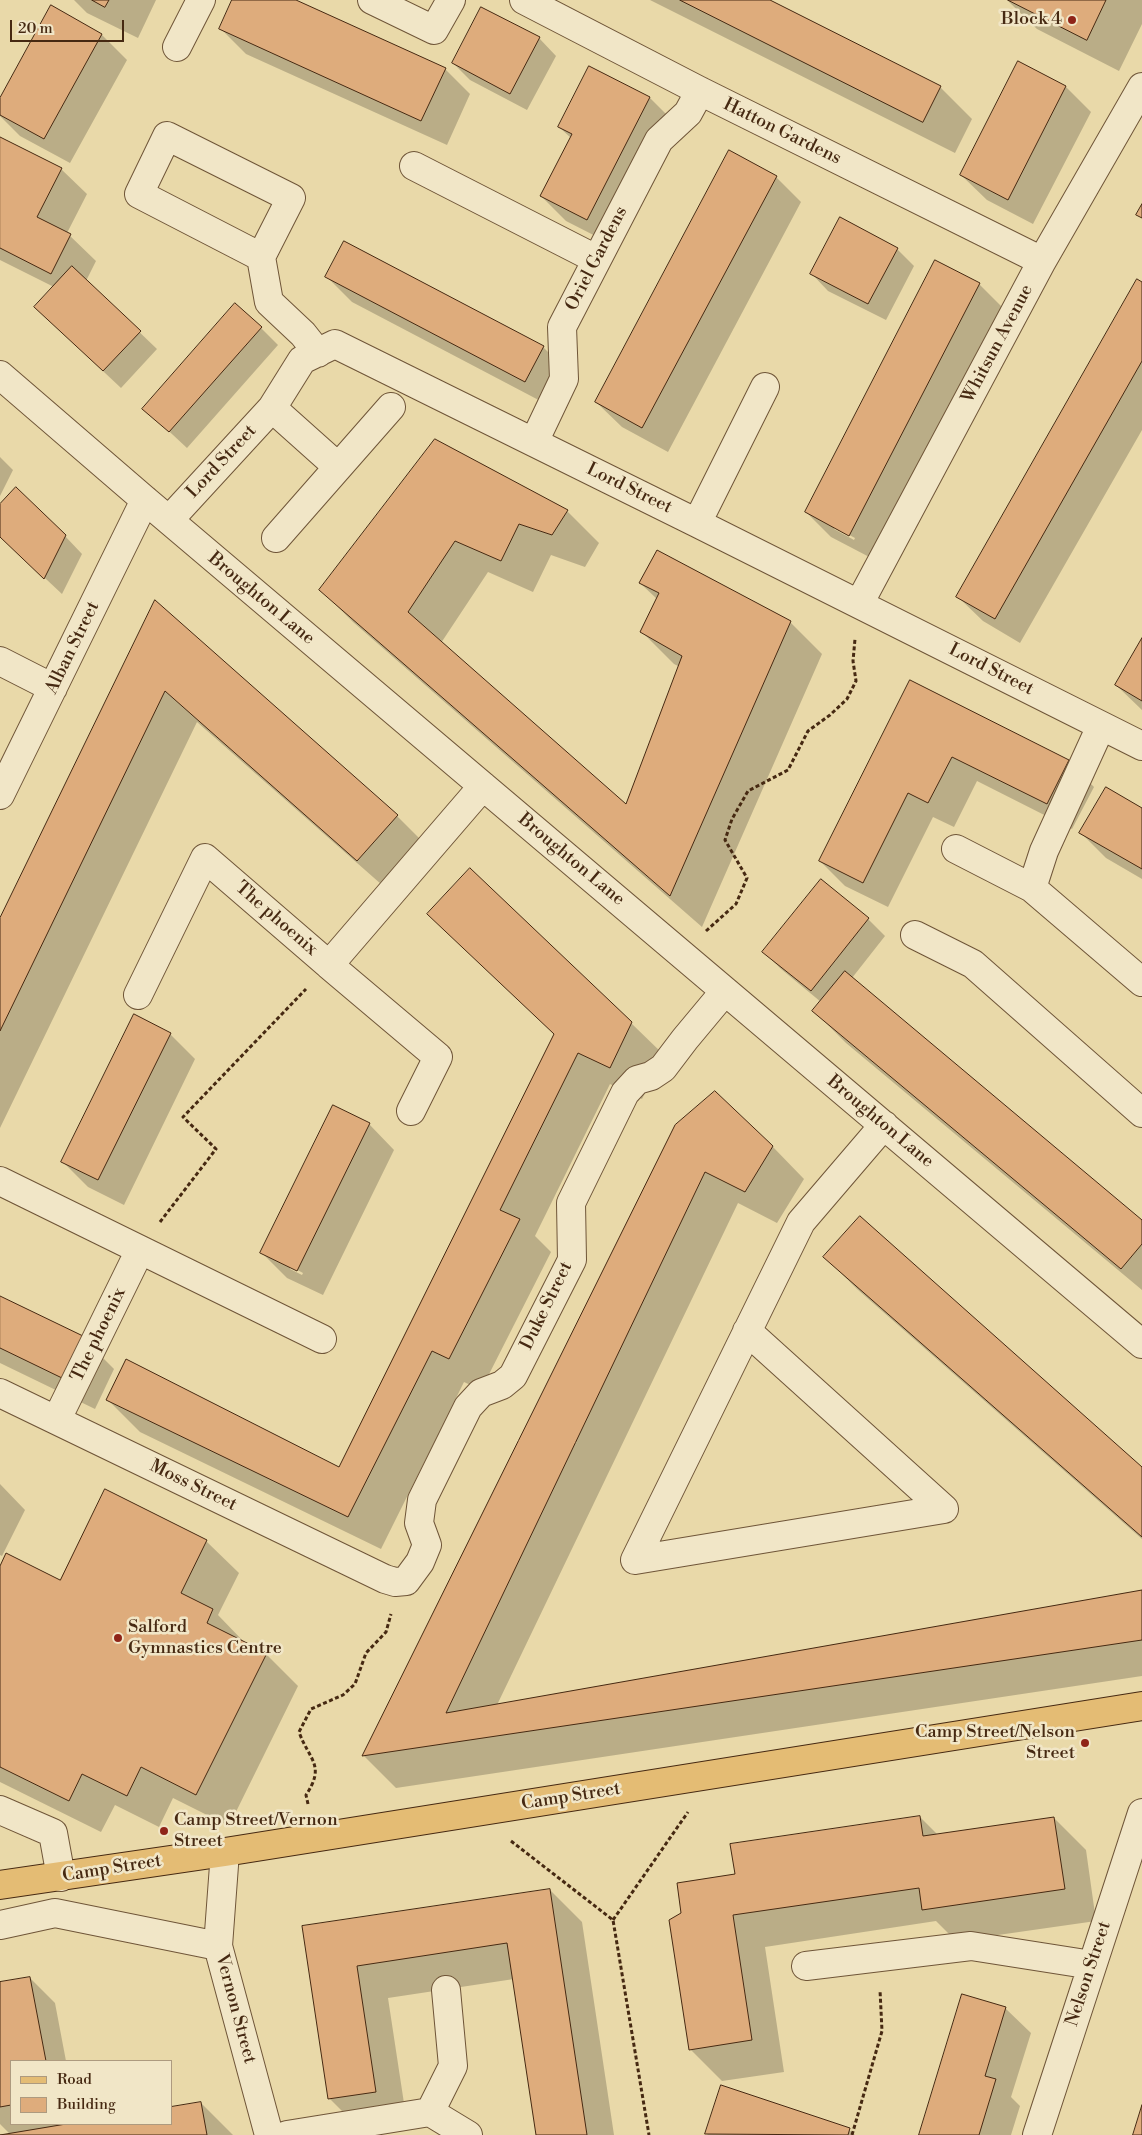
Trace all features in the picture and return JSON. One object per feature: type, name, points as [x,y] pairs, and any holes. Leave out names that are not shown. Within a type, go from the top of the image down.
[{"type":"main road","name":"Camp Street","points":[[0,1885],[225,1852],[1142,1706]]},
{"type":"street","points":[[177,47],[201,0]]},
{"type":"street","points":[[372,0],[434,30],[451,0]]},
{"type":"street","name":"Hatton Gardens","points":[[524,0],[700,91],[1042,261]]},
{"type":"street","name":"Whitsun Avenue","points":[[859,604],[1042,261],[1142,86]]},
{"type":"street","name":"Oriel Gardens","points":[[534,442],[564,379],[562,327],[659,140],[688,113],[700,91]]},
{"type":"street","points":[[261,257],[139,194],[167,136],[290,198],[261,257],[269,302],[304,334],[318,353]]},
{"type":"street","points":[[414,166],[596,259]]},
{"type":"street","name":"Lord Street","points":[[168,520],[272,408],[302,360],[335,344],[1142,746]]},
{"type":"street","name":"Broughton Lane","points":[[0,375],[168,520],[884,1125],[1138,1332]]},
{"type":"street","points":[[697,523],[766,387]]},
{"type":"street","points":[[276,538],[391,407]]},
{"type":"street","points":[[272,408],[338,467]]},
{"type":"street","name":"Alban Street","points":[[0,795],[145,500]]},
{"type":"street","points":[[0,662],[53,688]]},
{"type":"street","points":[[1032,888],[1044,851],[1101,726]]},
{"type":"street","name":"The phoenix","points":[[138,995],[205,858],[329,965],[484,786]]},
{"type":"street","points":[[956,849],[1032,888],[1142,982]]},
{"type":"street","points":[[915,935],[972,964],[1142,1113]]},
{"type":"street","points":[[329,965],[438,1058],[411,1111]]},
{"type":"street","name":"Duke Street","points":[[390,1580],[406,1581],[420,1562],[427,1545],[420,1522],[422,1500],[468,1407],[481,1392],[502,1385],[513,1376],[572,1260],[571,1203],[625,1092],[637,1080],[651,1076],[664,1068],[685,1039],[725,991]]},
{"type":"street","points":[[747,1331],[944,1509],[635,1560],[747,1331],[801,1222],[884,1125]]},
{"type":"street","points":[[0,1180],[322,1339]]},
{"type":"street","name":"The phoenix","points":[[57,1419],[140,1250]]},
{"type":"street","name":"Moss Street","points":[[0,1393],[390,1580]]},
{"type":"street","points":[[0,1810],[53,1833],[61,1877]]},
{"type":"street","name":"Nelson Street","points":[[1037,2135],[1142,1813]]},
{"type":"street","name":"Vernon Street","points":[[225,1852],[218,1946],[269,2135]]},
{"type":"street","points":[[0,1925],[55,1913],[218,1946]]},
{"type":"street","points":[[806,1966],[878,1959],[971,1946],[1092,1965]]},
{"type":"street","points":[[430,2112],[453,2066],[446,1990]]},
{"type":"street","points":[[287,2135],[430,2112],[468,2135]]},
{"type":"path","points":[[682,954],[736,904],[747,878],[725,840],[732,819],[748,791],[788,770],[808,731],[830,715],[847,699],[856,681],[853,661],[859,604]]},
{"type":"path","points":[[140,1250],[216,1149],[183,1117],[329,965]]},
{"type":"path","points":[[314,1837],[306,1795],[313,1785],[316,1770],[299,1732],[311,1708],[343,1695],[355,1684],[366,1653],[386,1632],[390,1620],[390,1580]]},
{"type":"path","points":[[613,1920],[690,1808],[686,1779]]},
{"type":"path","points":[[503,1808],[510,1841],[613,1920],[649,2135]]},
{"type":"path","points":[[852,2135],[882,2031],[878,1959]]},
{"type":"building","points":[[92,0],[109,0],[105,7]]},
{"type":"building","points":[[232,0],[296,0],[446,68],[421,121],[219,29]]},
{"type":"building","points":[[680,0],[770,0],[941,86],[923,122]]},
{"type":"building","name":"Block 4","points":[[1008,0],[1106,0],[1087,40]]},
{"type":"building","points":[[51,5],[102,34],[44,139],[0,115],[0,98]]},
{"type":"building","points":[[481,7],[540,37],[510,94],[452,63]]},
{"type":"building","points":[[1018,61],[1066,86],[1008,200],[960,175]]},
{"type":"building","points":[[589,66],[650,97],[587,220],[540,196],[572,134],[558,127]]},
{"type":"building","points":[[0,137],[62,168],[37,217],[71,234],[51,274],[0,248]]},
{"type":"building","points":[[729,150],[777,176],[642,428],[595,402]]},
{"type":"building","points":[[1142,204],[1142,218],[1136,215]]},
{"type":"building","points":[[840,217],[898,248],[868,304],[810,274]]},
{"type":"building","points":[[344,241],[544,346],[525,382],[325,277]]},
{"type":"building","points":[[935,260],[980,283],[849,536],[805,512]]},
{"type":"building","points":[[72,266],[141,331],[103,371],[34,307]]},
{"type":"building","points":[[1137,279],[1142,282],[1142,361],[995,619],[956,597]]},
{"type":"building","points":[[235,303],[262,327],[169,432],[142,409]]},
{"type":"building","points":[[435,439],[568,510],[552,535],[519,524],[501,561],[455,541],[408,612],[626,804],[682,656],[640,632],[659,593],[639,583],[657,550],[791,621],[670,896],[319,590]]},
{"type":"building","points":[[16,487],[66,535],[44,579],[0,537],[0,504]]},
{"type":"building","points":[[155,600],[398,815],[357,861],[165,691],[0,1031],[0,918]]},
{"type":"building","points":[[1142,638],[1142,701],[1115,685]]},
{"type":"building","points":[[910,680],[1069,760],[1047,804],[952,757],[928,803],[908,793],[863,883],[819,861]]},
{"type":"building","points":[[1106,787],[1142,808],[1142,869],[1079,833]]},
{"type":"building","points":[[470,868],[632,1022],[610,1068],[578,1053],[500,1210],[520,1219],[449,1359],[432,1351],[348,1517],[106,1400],[126,1359],[339,1467],[554,1034],[427,914]]},
{"type":"building","points":[[821,879],[869,918],[811,991],[762,952]]},
{"type":"building","points":[[845,971],[1142,1220],[1142,1244],[1121,1269],[812,1011]]},
{"type":"building","points":[[134,1014],[171,1033],[98,1180],[61,1162]]},
{"type":"building","points":[[715,1091],[773,1146],[745,1192],[705,1172],[446,1713],[1142,1590],[1142,1640],[362,1756],[675,1125]]},
{"type":"building","points":[[333,1105],[370,1123],[297,1271],[260,1253]]},
{"type":"building","points":[[860,1216],[1142,1467],[1142,1537],[823,1257]]},
{"type":"building","points":[[0,1296],[83,1336],[62,1378],[0,1348]]},
{"type":"building","name":"Salford Gymnastics Centre","points":[[105,1489],[207,1540],[181,1593],[213,1609],[207,1623],[267,1653],[196,1795],[141,1767],[127,1796],[82,1774],[69,1801],[0,1767],[0,1566],[6,1553],[60,1580]]},
{"type":"building","points":[[920,1816],[923,1836],[1054,1817],[1065,1889],[922,1910],[919,1888],[733,1915],[752,2040],[689,2050],[669,1920],[681,1913],[677,1883],[735,1874],[730,1844]]},
{"type":"building","points":[[550,1889],[587,2135],[536,2135],[507,1943],[357,1966],[376,2092],[328,2099],[302,1926]]},
{"type":"building","points":[[30,1977],[46,2060],[10,2060],[10,2105],[0,2107],[0,1982]]},
{"type":"building","points":[[962,1994],[1006,2007],[985,2076],[996,2079],[979,2135],[919,2135]]},
{"type":"building","points":[[721,2085],[850,2128],[848,2135],[705,2134]]},
{"type":"building","points":[[201,2102],[207,2135],[0,2135],[60,2125],[172,2125],[172,2107]]},
{"type":"building","points":[[1142,2105],[1142,2135],[1133,2135]]},
{"type":"place","name":"Block 4","points":[[1072,20]]},
{"type":"place","name":"Salford Gymnastics Centre","points":[[118,1638]]},
{"type":"place","name":"Camp Street/Nelson Street","points":[[1085,1743]]},
{"type":"place","name":"Camp Street/Vernon Street","points":[[164,1831]]}]
